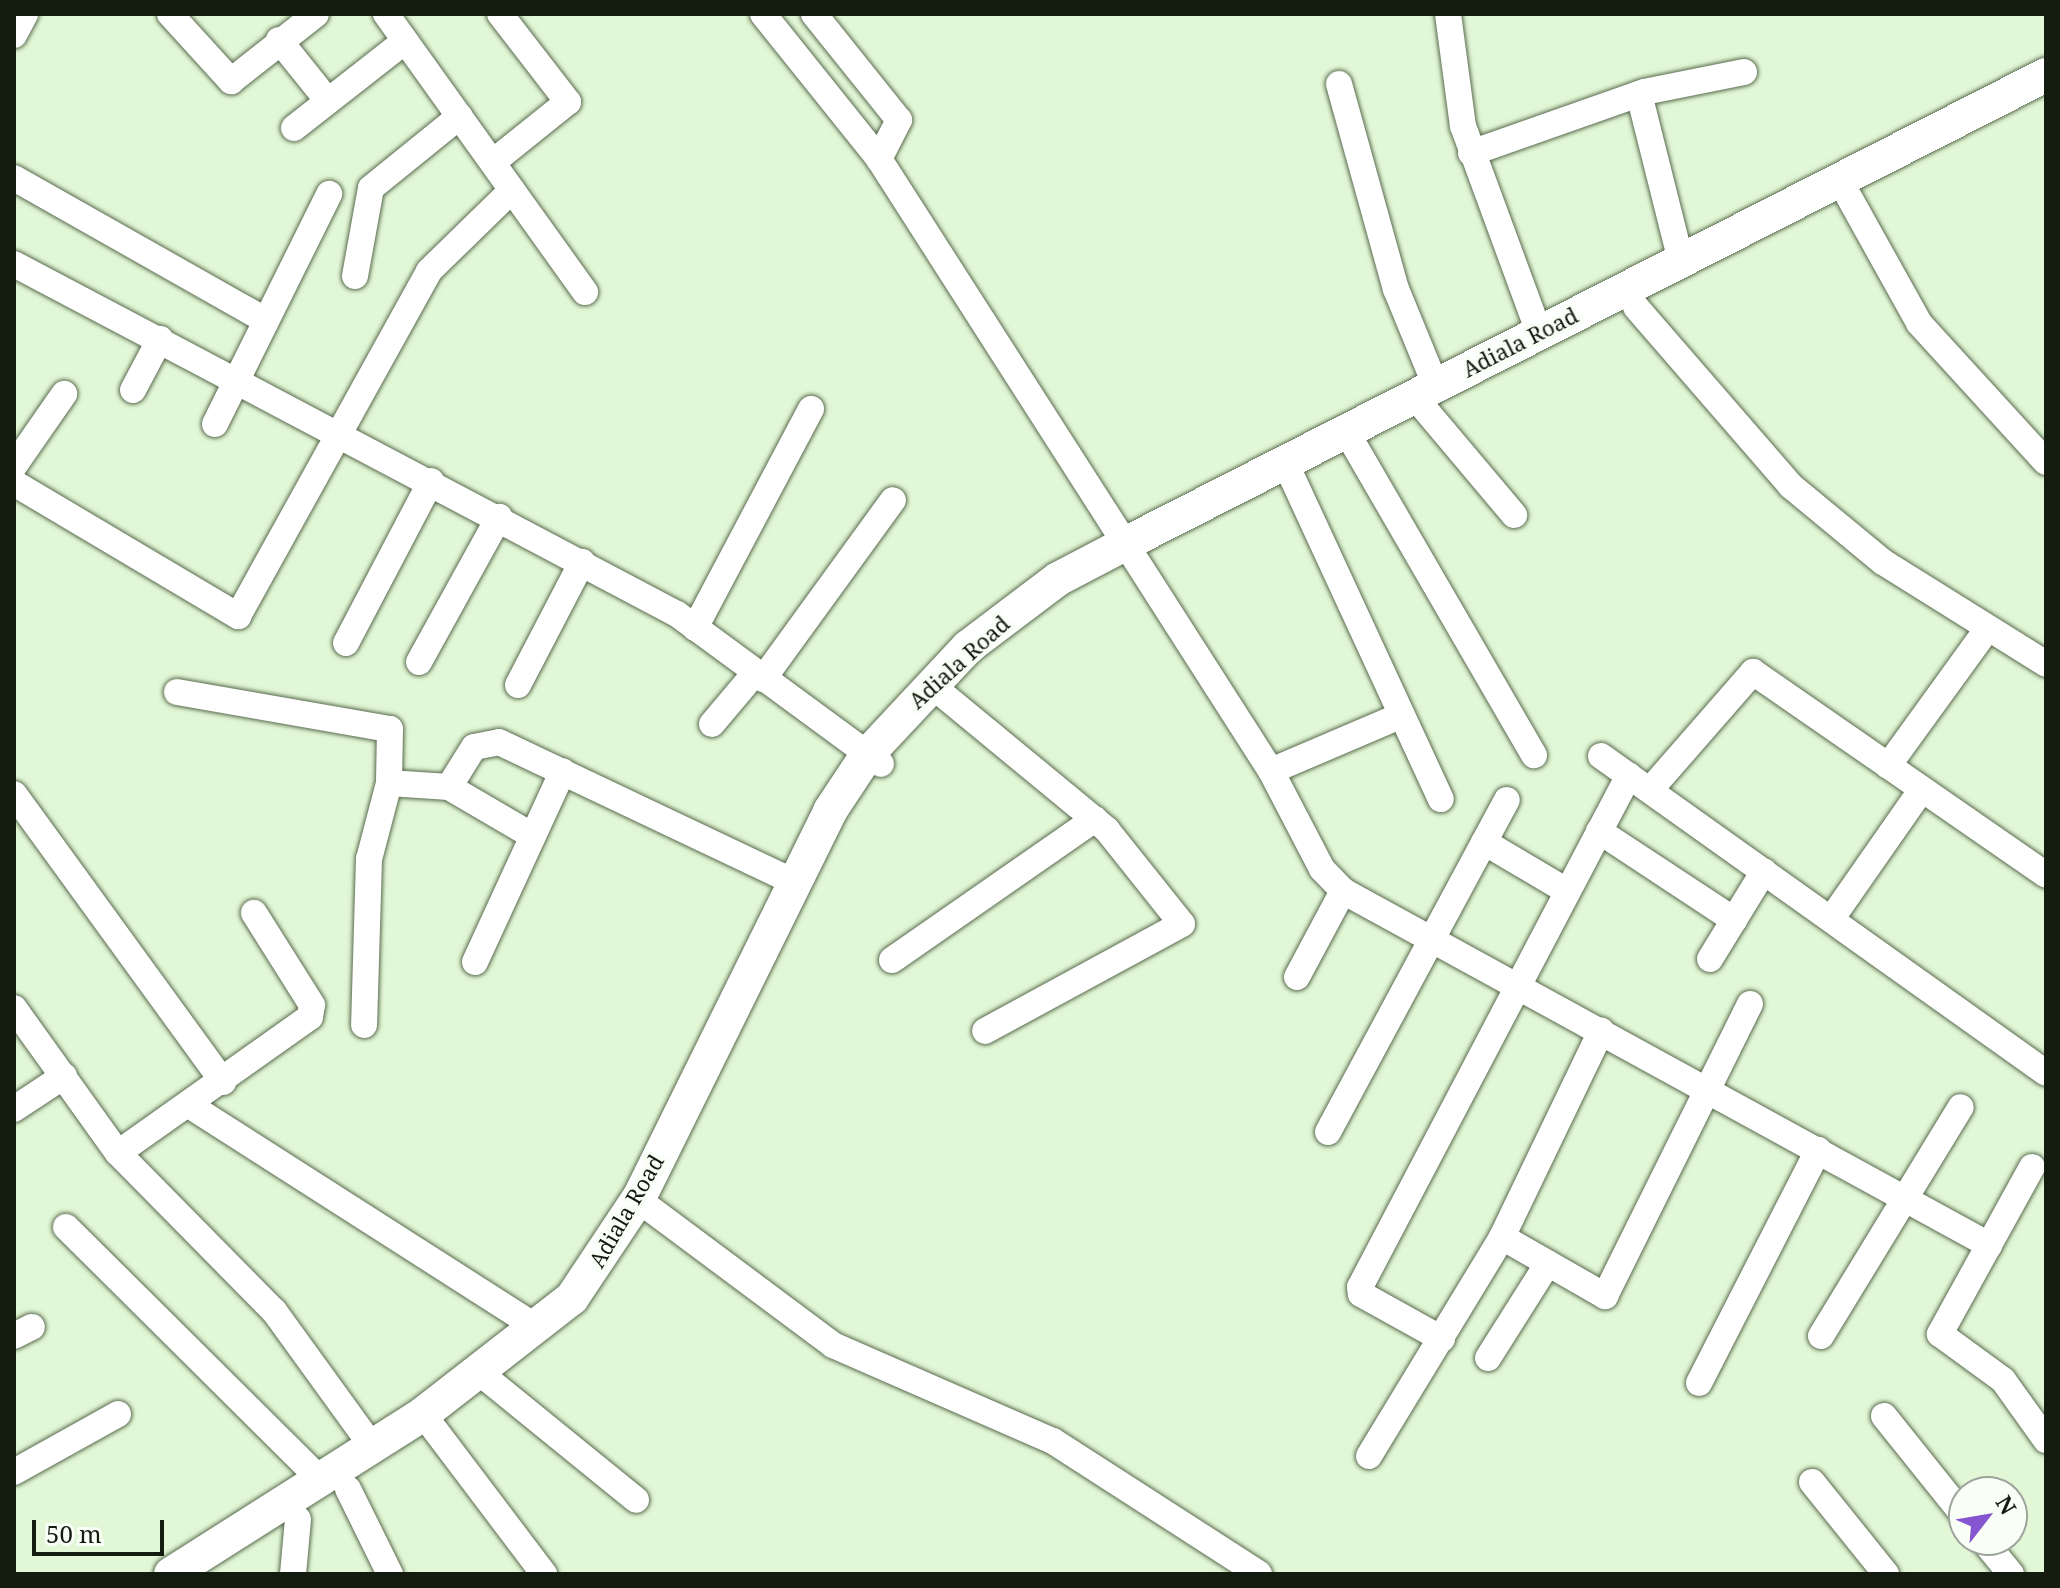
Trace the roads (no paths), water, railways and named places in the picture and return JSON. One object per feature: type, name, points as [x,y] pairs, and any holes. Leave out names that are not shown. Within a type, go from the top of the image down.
[{"type":"main road","name":"Adiala Road","points":[[485,1380],[572,1298],[640,1196],[790,880],[874,760],[968,647],[1058,579],[1129,550],[1291,475],[1353,443],[1539,333],[2046,75]]},
{"type":"main road","name":"Adiala Road","points":[[171,1574],[335,1485],[428,1422],[585,1305],[648,1207],[803,887],[874,760],[941,693],[1067,592],[1129,550],[1430,396],[1636,307],[2046,97]]},
{"type":"main road","name":"Adiala Road","points":[[204,1574],[298,1519],[373,1448],[428,1422]]},
{"type":"street","points":[[14,35],[25,14]]},
{"type":"street","points":[[170,14],[231,81],[279,40],[316,14]]},
{"type":"street","points":[[386,14],[585,292]]},
{"type":"street","points":[[493,162],[568,102],[500,14]]},
{"type":"street","points":[[763,14],[879,159],[1271,771],[1322,869],[1343,891],[1989,1245]]},
{"type":"street","points":[[814,14],[899,120],[879,159]]},
{"type":"street","points":[[1448,14],[1471,153],[1539,333]]},
{"type":"street","points":[[279,40],[328,101]]},
{"type":"street","points":[[294,128],[405,41]]},
{"type":"street","points":[[1471,153],[1639,94],[1744,72]]},
{"type":"street","points":[[1339,84],[1396,289],[1430,396],[1514,515]]},
{"type":"street","points":[[1639,94],[1681,261]]},
{"type":"street","points":[[355,276],[371,188],[460,116]]},
{"type":"street","points":[[14,178],[265,320]]},
{"type":"street","points":[[14,483],[238,616],[429,271],[512,190]]},
{"type":"street","points":[[215,424],[329,194]]},
{"type":"street","points":[[1849,197],[1919,323],[2046,462]]},
{"type":"street","points":[[14,264],[582,562],[695,628],[874,760]]},
{"type":"street","points":[[1636,307],[1791,486],[1883,562],[2046,664]]},
{"type":"street","points":[[133,390],[160,339]]},
{"type":"street","points":[[14,466],[64,394]]},
{"type":"street","points":[[695,628],[811,409]]},
{"type":"street","points":[[1353,443],[1534,755]]},
{"type":"street","points":[[1291,475],[1441,799]]},
{"type":"street","points":[[346,643],[431,481]]},
{"type":"street","points":[[712,724],[759,676],[893,500]]},
{"type":"street","points":[[419,662],[499,517]]},
{"type":"street","points":[[518,685],[582,562]]},
{"type":"street","points":[[1888,766],[1988,628]]},
{"type":"street","points":[[1442,1339],[1361,1294],[1360,1287],[1599,831],[1639,782],[1753,672],[2046,875]]},
{"type":"street","points":[[177,692],[290,716],[383,725],[393,738],[389,783],[369,859],[364,1025]]},
{"type":"street","points":[[941,693],[1095,819],[1182,924],[985,1031]]},
{"type":"street","points":[[1271,771],[1402,715]]},
{"type":"street","points":[[449,787],[486,740],[563,771],[790,880]]},
{"type":"street","points":[[1601,756],[2044,1065]]},
{"type":"street","points":[[475,962],[563,771]]},
{"type":"street","points":[[389,783],[449,787],[533,836]]},
{"type":"street","points":[[1832,918],[1922,789]]},
{"type":"street","points":[[14,794],[223,1082]]},
{"type":"street","points":[[1328,1132],[1507,800]]},
{"type":"street","points":[[892,960],[1095,819]]},
{"type":"street","points":[[1599,831],[1734,920]]},
{"type":"street","points":[[1484,842],[1567,891]]},
{"type":"street","points":[[1710,959],[1764,871]]},
{"type":"street","points":[[1297,977],[1343,891]]},
{"type":"street","points":[[118,1153],[223,1082],[310,1017],[312,1005],[254,913]]},
{"type":"street","points":[[1502,1237],[1605,1296],[1705,1088],[1750,1004]]},
{"type":"street","points":[[14,1008],[118,1153],[274,1311],[373,1448]]},
{"type":"street","points":[[1369,1456],[1502,1237],[1601,1031]]},
{"type":"street","points":[[14,1109],[64,1076]]},
{"type":"street","points":[[189,1105],[538,1328]]},
{"type":"street","points":[[1821,1336],[1961,1107]]},
{"type":"street","points":[[1699,1383],[1818,1150]]},
{"type":"street","points":[[2032,1167],[1940,1334],[2003,1380],[2046,1440]]},
{"type":"street","points":[[648,1207],[833,1345],[1053,1441],[1259,1574]]},
{"type":"street","points":[[66,1227],[335,1485],[390,1574]]},
{"type":"street","points":[[1488,1358],[1548,1263]]},
{"type":"street","points":[[485,1380],[636,1500]]},
{"type":"street","points":[[14,1472],[118,1414]]},
{"type":"street","points":[[1884,1416],[1948,1496]]},
{"type":"street","points":[[428,1422],[544,1574]]},
{"type":"street","points":[[1812,1482],[1886,1574]]},
{"type":"street","points":[[293,1574],[298,1519]]},
{"type":"street","points":[[1996,1556],[2011,1574]]}]
